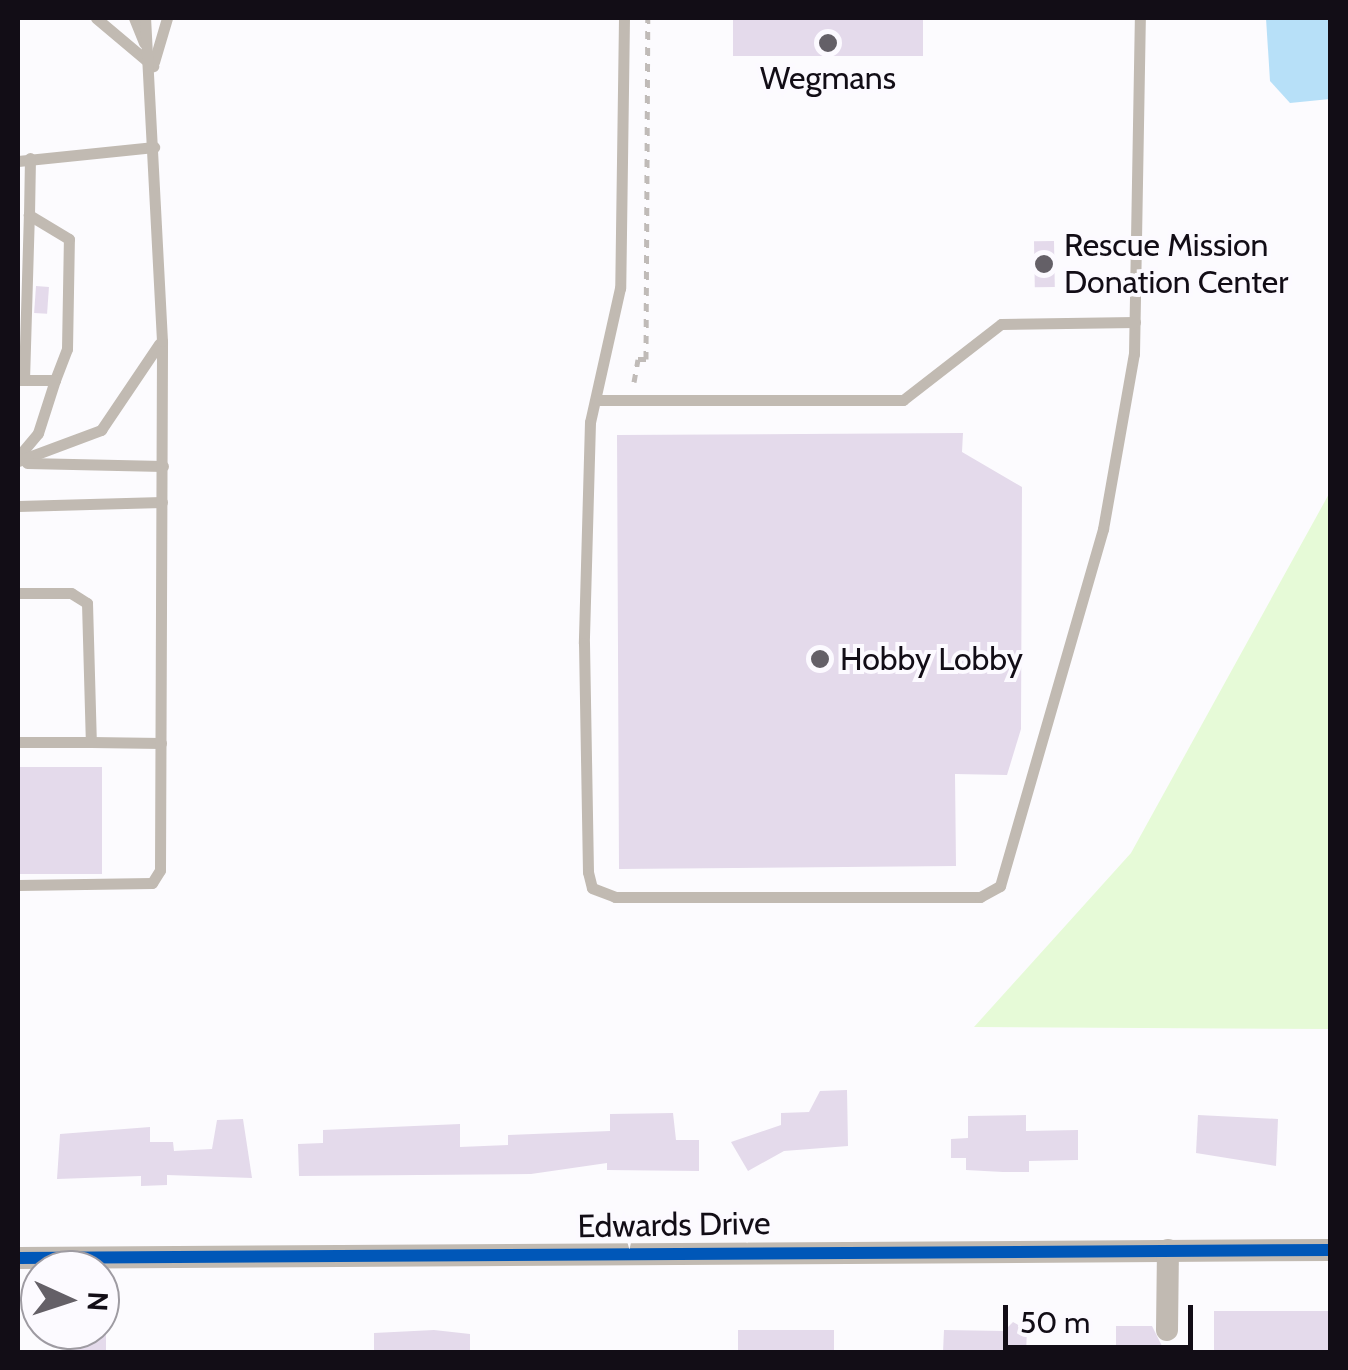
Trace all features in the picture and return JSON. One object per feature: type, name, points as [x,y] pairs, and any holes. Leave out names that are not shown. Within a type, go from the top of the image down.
[{"type":"street","points":[[1167,1330],[1168,1250]]},
{"type":"street","name":"Edwards Drive","points":[[18,1258],[1330,1250]]},
{"type":"lane","points":[[96,18],[153,66]]},
{"type":"lane","points":[[134,18],[153,66]]},
{"type":"lane","points":[[18,885],[152,883],[161,742],[162,341],[153,66],[145,18]]},
{"type":"lane","points":[[153,66],[167,18]]},
{"type":"lane","points":[[624,18],[620,288],[597,400],[584,642],[592,888],[615,897],[980,897],[1000,886],[1104,529],[1134,322],[1140,18]]},
{"type":"lane","points":[[55,380],[21,380],[28,216],[24,160],[154,147]]},
{"type":"lane","points":[[18,460],[38,434],[67,349],[69,239],[28,216]]},
{"type":"lane","points":[[597,400],[903,400],[1001,324],[1134,322]]},
{"type":"lane","points":[[18,460],[101,430],[162,341]]},
{"type":"lane","points":[[18,460],[162,466]]},
{"type":"lane","points":[[18,506],[162,502]]},
{"type":"lane","points":[[18,593],[70,593],[86,603],[92,742]]},
{"type":"lane","points":[[18,742],[161,742]]},
{"type":"path","points":[[632,400],[638,359],[646,359],[648,18]]},
{"type":"green space","points":[[1330,492],[1330,1029],[974,1027],[1131,853]]},
{"type":"water","points":[[1266,18],[1330,18],[1330,99],[1290,103],[1270,81]]},
{"type":"building","name":"Wegmans","points":[[733,18],[923,18],[923,56],[733,56]]},
{"type":"building","name":"Rescue Mission Donation Center","points":[[1034,241],[1054,241],[1055,287],[1035,287]]},
{"type":"building","points":[[36,286],[49,287],[47,314],[34,313]]},
{"type":"building","name":"Hobby Lobby","points":[[963,433],[962,452],[1022,487],[1021,729],[1007,775],[955,774],[956,866],[619,869],[617,435]]},
{"type":"building","points":[[18,767],[102,767],[102,874],[18,874]]},
{"type":"building","points":[[847,1090],[848,1146],[784,1151],[748,1171],[731,1142],[781,1125],[781,1113],[809,1112],[820,1091]]},
{"type":"building","points":[[673,1113],[676,1140],[699,1140],[699,1171],[607,1170],[607,1163],[531,1174],[299,1176],[298,1144],[323,1143],[323,1130],[460,1124],[460,1147],[508,1145],[508,1135],[610,1131],[610,1114]]},
{"type":"building","points":[[1026,1115],[1026,1131],[1078,1130],[1078,1160],[1029,1161],[1029,1172],[1003,1172],[966,1170],[966,1158],[951,1158],[951,1139],[968,1138],[968,1116]]},
{"type":"building","points":[[1198,1115],[1278,1119],[1276,1166],[1196,1153]]},
{"type":"building","points":[[243,1119],[252,1178],[167,1175],[167,1185],[141,1186],[141,1176],[57,1179],[60,1134],[150,1127],[150,1142],[173,1142],[174,1151],[212,1149],[217,1120]]},
{"type":"building","points":[[1214,1311],[1330,1311],[1330,1350],[1214,1350]]},
{"type":"building","points":[[1013,1322],[1027,1330],[1026,1352],[943,1352],[944,1330],[1004,1331]]},
{"type":"building","points":[[1116,1326],[1152,1326],[1165,1352],[1116,1352]]},
{"type":"building","points":[[434,1330],[470,1334],[470,1352],[374,1352],[374,1333]]},
{"type":"building","points":[[738,1330],[834,1330],[834,1352],[738,1352]]},
{"type":"building","points":[[66,1350],[106,1350],[106,1352]]},
{"type":"cycle path","points":[[18,1258],[1330,1250]]},
{"type":"place","name":"Wegmans","points":[[828,43]]},
{"type":"place","name":"Rescue Mission Donation Center","points":[[1044,264]]},
{"type":"place","name":"Hobby Lobby","points":[[820,659]]}]
